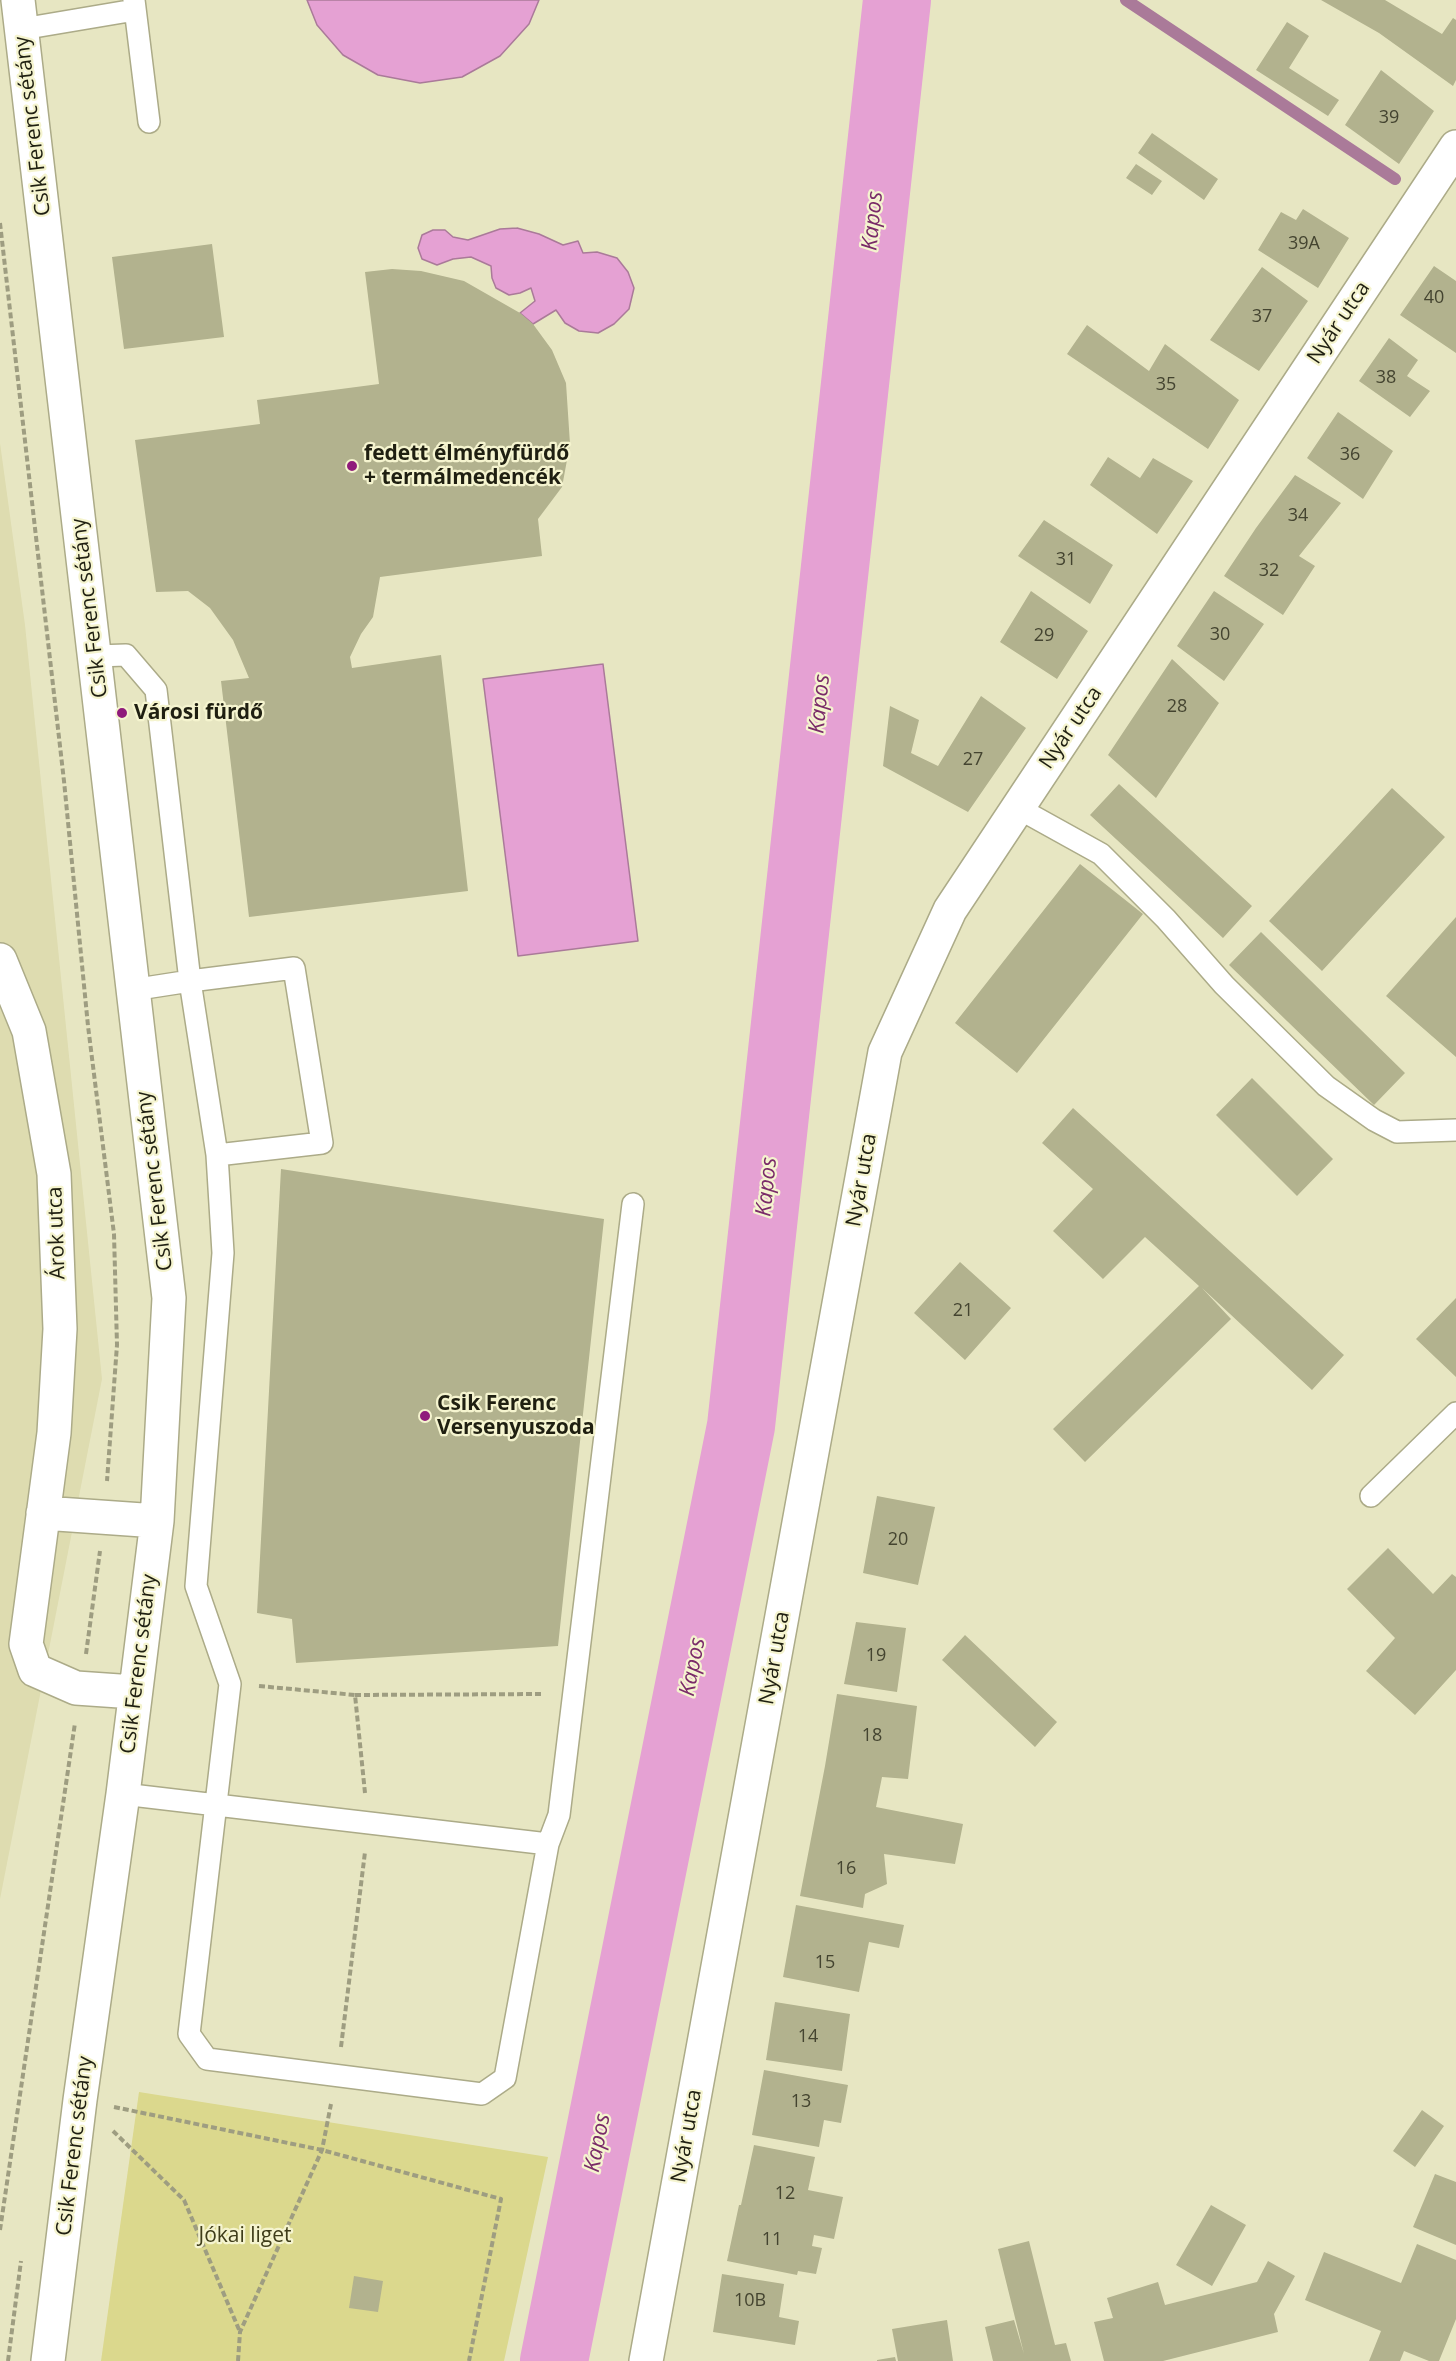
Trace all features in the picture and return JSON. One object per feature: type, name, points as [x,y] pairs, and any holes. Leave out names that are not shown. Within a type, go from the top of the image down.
[{"type":"street","name":"Csik Ferenc sétány","points":[[20,14],[169,1298],[157,1521],[123,1794],[80,2100],[48,2361]]},
{"type":"street","name":"Nyár utca","points":[[646,2361],[885,1052],[950,910],[1456,147]]},
{"type":"street","name":"Árok utca","points":[[0,960],[29,1031],[54,1174],[60,1329],[54,1433],[26,1644],[35,1670],[76,1688],[134,1692]]},
{"type":"street","points":[[43,1514],[157,1521]]},
{"type":"lane","points":[[20,14],[135,5],[149,122]]},
{"type":"lane","points":[[96,656],[126,655],[156,690],[190,981],[217,1155],[223,1253],[196,1586],[230,1684],[189,2034],[207,2059],[482,2094],[505,2078],[548,1844],[559,1815],[633,1204]]},
{"type":"lane","points":[[1018,808],[1101,855],[1166,919],[1224,985],[1326,1086],[1374,1120],[1397,1132],[1456,1130]]},
{"type":"lane","points":[[132,990],[294,968],[322,1143],[217,1155]]},
{"type":"lane","points":[[1371,1496],[1456,1413]]},
{"type":"lane","points":[[123,1794],[548,1844]]},
{"type":"path","points":[[0,223],[62,770],[88,1026],[114,1234],[117,1345],[104,1518],[85,1660]]},
{"type":"path","points":[[356,1695],[574,1693]]},
{"type":"path","points":[[0,2230],[75,1722]]},
{"type":"path","points":[[238,2361],[240,2332],[322,2150],[338,2076]]},
{"type":"path","points":[[80,2100],[322,2150],[501,2199],[469,2361]]},
{"type":"path","points":[[80,2100],[184,2200],[240,2332]]},
{"type":"shaded area","points":[[307,0],[539,0],[529,24],[500,56],[462,77],[420,83],[378,75],[343,55],[317,25]]},
{"type":"shaded area","points":[[517,228],[539,234],[563,245],[578,241],[583,253],[597,252],[617,258],[628,272],[634,288],[629,309],[614,324],[598,333],[579,331],[565,323],[556,310],[533,324],[520,313],[535,301],[531,288],[509,295],[496,288],[491,266],[471,257],[453,259],[437,265],[422,259],[418,248],[422,235],[433,230],[445,230],[453,237],[468,240],[500,229]]},
{"type":"shaded area","points":[[0,443],[25,625],[102,1379],[0,1899]]},
{"type":"shaded area","points":[[603,664],[638,941],[518,956],[483,679]]},
{"type":"green space","name":"Jókai liget","points":[[139,2092],[548,2157],[504,2361],[101,2361]]},
{"type":"building","points":[[1321,0],[1385,0],[1442,34],[1453,18],[1456,20],[1456,80],[1453,86],[1379,33]]},
{"type":"building","points":[[1287,22],[1309,36],[1289,68],[1339,100],[1328,116],[1256,70]]},
{"type":"building","points":[[1381,70],[1434,111],[1399,164],[1345,125]]},
{"type":"building","points":[[1152,133],[1218,179],[1204,200],[1138,153]]},
{"type":"building","points":[[1136,164],[1162,181],[1152,195],[1126,178]]},
{"type":"building","points":[[1303,209],[1349,238],[1318,288],[1258,250],[1281,212],[1296,220]]},
{"type":"building","points":[[212,244],[224,337],[124,349],[112,257]]},
{"type":"building","points":[[1434,266],[1456,281],[1456,353],[1400,315]]},
{"type":"building","points":[[1262,267],[1308,301],[1259,371],[1210,340]]},
{"type":"building","name":"fedett élményfürdő + termálmedencék","points":[[392,269],[421,271],[464,281],[520,313],[533,324],[552,350],[566,383],[570,444],[562,487],[538,519],[542,556],[380,577],[373,617],[361,634],[350,657],[352,668],[441,655],[468,891],[249,917],[221,681],[249,678],[233,640],[210,608],[188,591],[156,592],[135,440],[260,424],[257,400],[379,384],[365,272]]},
{"type":"building","points":[[1087,325],[1149,371],[1165,344],[1239,400],[1208,449],[1067,354]]},
{"type":"building","points":[[1389,338],[1418,360],[1407,376],[1430,391],[1410,417],[1359,381]]},
{"type":"building","points":[[1338,412],[1393,451],[1363,499],[1307,458]]},
{"type":"building","points":[[1108,457],[1140,478],[1153,458],[1193,481],[1157,534],[1090,485]]},
{"type":"building","points":[[1295,475],[1341,503],[1299,556],[1315,566],[1283,615],[1224,576]]},
{"type":"building","points":[[1044,520],[1113,565],[1090,604],[1018,556]]},
{"type":"building","points":[[1031,591],[1088,631],[1057,679],[1000,642]]},
{"type":"building","points":[[1214,591],[1264,624],[1224,681],[1177,646]]},
{"type":"building","points":[[1172,659],[1219,703],[1156,798],[1108,755]]},
{"type":"building","points":[[981,696],[1026,728],[968,812],[883,766],[890,706],[919,720],[911,753],[938,766]]},
{"type":"building","points":[[1119,784],[1252,906],[1223,938],[1090,815]]},
{"type":"building","points":[[1392,788],[1445,837],[1322,971],[1269,921]]},
{"type":"building","points":[[1080,864],[1143,914],[1017,1073],[955,1023]]},
{"type":"building","points":[[1456,917],[1456,1057],[1386,996]]},
{"type":"building","points":[[1261,932],[1405,1073],[1374,1105],[1229,965]]},
{"type":"building","points":[[1252,1078],[1333,1159],[1297,1196],[1216,1115]]},
{"type":"building","points":[[1073,1108],[1344,1355],[1312,1390],[1202,1288],[1231,1319],[1085,1462],[1053,1429],[1199,1286],[1145,1237],[1103,1279],[1053,1231],[1093,1189],[1042,1143]]},
{"type":"building","name":"Csik Ferenc Versenyuszoda","points":[[281,1169],[604,1219],[558,1646],[296,1663],[292,1619],[257,1613]]},
{"type":"building","points":[[960,1262],[1011,1308],[965,1360],[914,1313]]},
{"type":"building","points":[[1456,1298],[1456,1377],[1416,1339]]},
{"type":"building","points":[[877,1496],[935,1507],[918,1585],[863,1573]]},
{"type":"building","points":[[1388,1548],[1433,1594],[1452,1574],[1456,1577],[1456,1670],[1415,1715],[1366,1671],[1395,1638],[1347,1589]]},
{"type":"building","points":[[856,1622],[906,1628],[897,1692],[844,1684]]},
{"type":"building","points":[[965,1635],[1057,1722],[1035,1747],[942,1660]]},
{"type":"building","points":[[837,1694],[917,1706],[908,1779],[882,1777],[876,1807],[963,1824],[955,1864],[884,1854],[887,1884],[865,1894],[863,1908],[800,1896]]},
{"type":"building","points":[[796,1905],[904,1925],[899,1948],[869,1942],[859,1992],[783,1977]]},
{"type":"building","points":[[775,2002],[850,2014],[842,2071],[766,2060]]},
{"type":"building","points":[[764,2070],[848,2085],[841,2123],[824,2120],[819,2147],[752,2135]]},
{"type":"building","points":[[1422,2110],[1444,2126],[1415,2167],[1393,2151]]},
{"type":"building","points":[[754,2145],[815,2157],[808,2190],[843,2197],[834,2239],[814,2235],[812,2246],[822,2248],[816,2274],[798,2271],[797,2275],[727,2261]]},
{"type":"building","points":[[1435,2174],[1456,2182],[1456,2245],[1413,2227]]},
{"type":"building","points":[[1211,2205],[1246,2225],[1212,2286],[1176,2265]]},
{"type":"building","points":[[1029,2241],[1055,2345],[1066,2343],[1071,2361],[993,2361],[985,2327],[1014,2320],[1024,2354],[998,2249]]},
{"type":"building","points":[[1417,2244],[1456,2260],[1456,2319],[1439,2361],[1429,2361],[1404,2351],[1400,2361],[1369,2361],[1381,2331],[1305,2300],[1324,2252],[1401,2283]]},
{"type":"building","points":[[1268,2261],[1295,2276],[1274,2314],[1278,2332],[1163,2361],[1104,2361],[1094,2322],[1113,2318],[1107,2298],[1158,2282],[1165,2305],[1257,2282]]},
{"type":"building","points":[[722,2274],[784,2284],[779,2317],[799,2321],[795,2345],[713,2332]]},
{"type":"building","points":[[354,2276],[383,2281],[378,2312],[349,2308]]},
{"type":"building","points":[[947,2320],[953,2361],[898,2361],[892,2329]]},
{"type":"building","points":[[895,2357],[896,2361],[877,2361],[877,2360]]},
{"type":"waterway","name":"Kapos","points":[[554,2361],[741,1426],[897,0]]},
{"type":"waterway","points":[[1126,0],[1395,179]]},
{"type":"place","name":"fedett élményfürdő + termálmedencék","points":[[352,466]]},
{"type":"place","name":"Városi fürdő","points":[[122,713]]},
{"type":"place","name":"Csik Ferenc Versenyuszoda","points":[[425,1416]]}]
